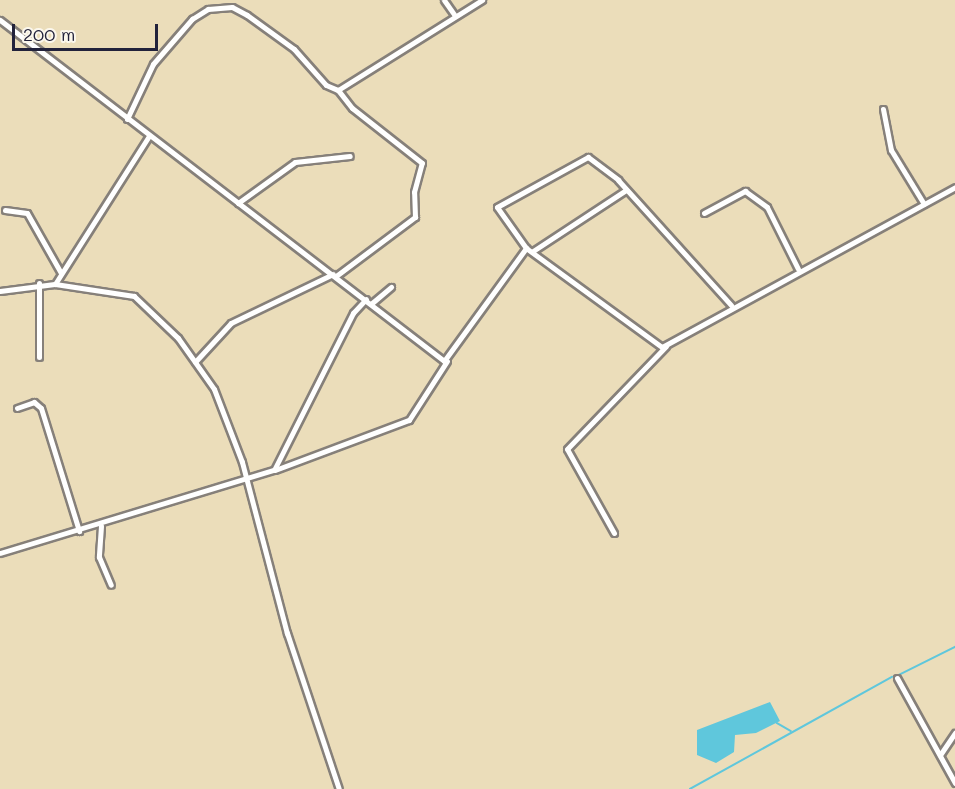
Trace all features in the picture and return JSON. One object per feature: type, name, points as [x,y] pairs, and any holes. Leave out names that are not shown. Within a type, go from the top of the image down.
[{"type":"street","points":[[444,0],[455,16]]},
{"type":"street","points":[[338,90],[482,0]]},
{"type":"street","points":[[128,119],[153,64],[192,19],[214,7],[232,7],[272,32],[316,77],[338,90],[352,108],[422,163],[414,192],[416,217],[335,275],[231,323],[195,362]]},
{"type":"street","points":[[0,20],[447,360]]},
{"type":"street","points":[[883,109],[891,150],[924,204]]},
{"type":"street","points":[[55,284],[149,135]]},
{"type":"street","points":[[238,203],[295,162],[350,156]]},
{"type":"street","points":[[666,346],[526,248],[496,209],[504,202],[588,157],[626,190],[731,305]]},
{"type":"street","points":[[614,533],[567,449],[666,346],[731,305],[955,188]]},
{"type":"street","points":[[533,252],[626,190]]},
{"type":"street","points":[[704,213],[746,191],[767,207],[798,269]]},
{"type":"street","points":[[5,210],[27,213],[61,273]]},
{"type":"street","points":[[0,553],[101,526],[248,482],[274,470],[409,420],[447,360],[526,248]]},
{"type":"street","points":[[39,284],[39,357]]},
{"type":"street","points":[[0,291],[39,284],[55,284],[134,296],[195,362],[227,416],[248,482],[287,633],[339,789]]},
{"type":"street","points":[[372,303],[391,287]]},
{"type":"street","points":[[274,470],[353,313],[366,299]]},
{"type":"street","points":[[17,408],[37,402],[41,408],[79,531]]},
{"type":"street","points":[[101,526],[99,556],[111,585]]},
{"type":"street","points":[[897,678],[955,783]]},
{"type":"street","points":[[940,755],[955,734]]},
{"type":"water","points":[[770,702],[780,721],[756,733],[735,735],[734,752],[716,763],[697,755],[697,730]]},
{"type":"waterway","points":[[897,676],[955,647]]},
{"type":"waterway","points":[[690,789],[892,677]]},
{"type":"waterway","points":[[777,723],[791,731]]}]
